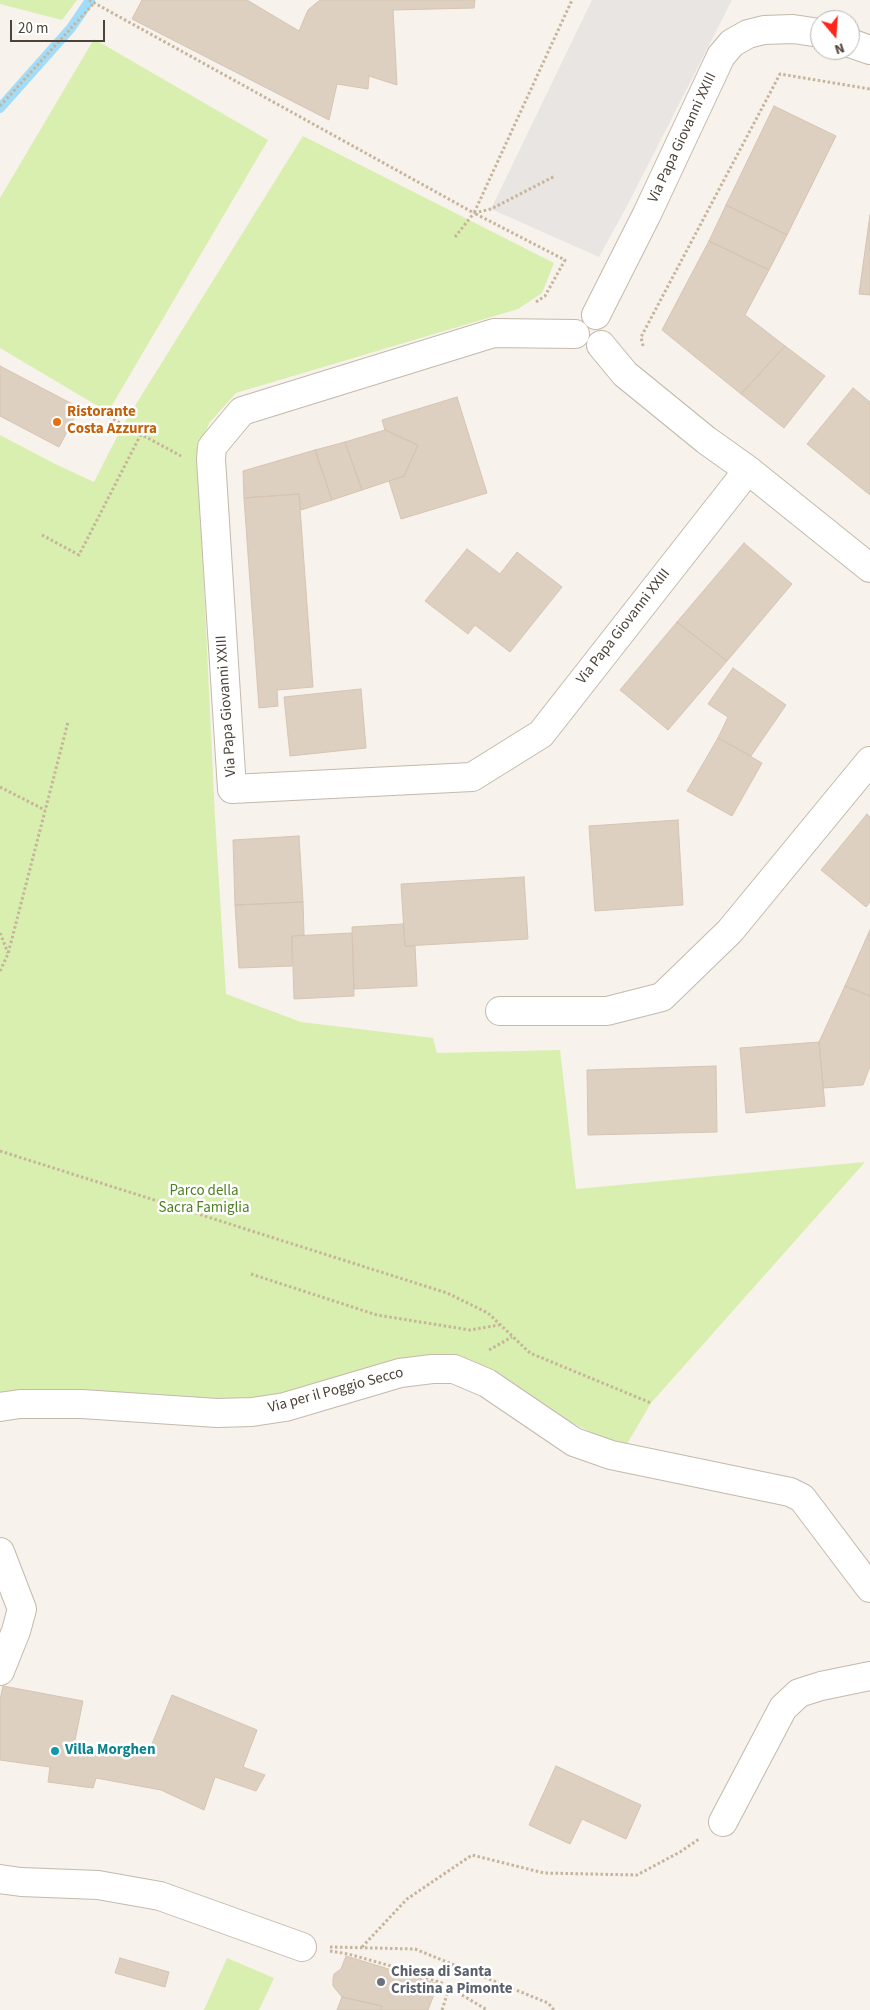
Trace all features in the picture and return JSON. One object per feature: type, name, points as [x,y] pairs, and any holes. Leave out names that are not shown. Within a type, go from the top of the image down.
[{"type":"street","name":"Via Papa Giovanni XXIII","points":[[596,315],[647,214],[721,56],[732,43],[748,34],[764,30],[793,29],[810,32]]},
{"type":"street","points":[[596,315],[605,321],[608,332],[607,337],[596,348],[580,344],[575,334],[577,323],[581,318],[596,315]]},
{"type":"street","name":"Via Papa Giovanni XXIII","points":[[575,334],[494,334],[242,411],[212,447],[211,459],[232,789],[472,777],[541,734],[748,470]]},
{"type":"street","points":[[601,345],[625,374],[870,568]]},
{"type":"street","points":[[500,1010],[607,1011],[662,997],[730,931],[870,761]]},
{"type":"street","name":"Via per il Poggio Secco","points":[[0,1407],[20,1404],[82,1404],[217,1413],[252,1412],[285,1407],[400,1373],[432,1369],[454,1369],[487,1383],[574,1442],[611,1455],[790,1492],[802,1498],[870,1588]]},
{"type":"street","points":[[0,1552],[22,1609],[16,1631],[0,1671]]},
{"type":"street","points":[[723,1822],[783,1708],[799,1693],[821,1686],[870,1676]]},
{"type":"street","points":[[0,1879],[21,1882],[98,1885],[160,1896],[302,1947]]},
{"type":"path","points":[[89,0],[474,213],[565,260],[544,296],[531,306]]},
{"type":"path","points":[[455,236],[474,213],[572,0]]},
{"type":"path","points":[[0,106],[94,3]]},
{"type":"path","points":[[643,347],[641,337],[780,74],[870,89]]},
{"type":"path","points":[[474,213],[491,209],[555,176]]},
{"type":"path","points":[[100,412],[178,455],[198,460],[211,459]]},
{"type":"path","points":[[42,535],[79,555],[141,434]]},
{"type":"path","points":[[0,971],[8,954],[68,722]]},
{"type":"path","points":[[0,787],[45,810]]},
{"type":"path","points":[[0,933],[8,954]]},
{"type":"path","points":[[0,1151],[447,1293],[488,1313],[530,1353],[651,1404]]},
{"type":"path","points":[[251,1274],[377,1315],[470,1330],[500,1325]]},
{"type":"path","points":[[554,2010],[548,2003],[415,1949],[362,1947],[407,1899],[472,1855],[544,1873],[637,1875],[680,1852],[723,1822]]},
{"type":"path","points":[[302,1947],[348,1954],[442,1983],[487,2010]]},
{"type":"path","points":[[442,2010],[449,1988]]},
{"type":"green space","points":[[0,0],[77,0],[62,20],[0,4]]},
{"type":"green space","points":[[94,39],[268,140],[108,412],[0,348],[0,198]]},
{"type":"green space","name":"Parco della Sacra Famiglia","points":[[303,136],[554,263],[542,293],[518,309],[236,393],[209,423],[200,447],[198,460],[215,818],[226,994],[301,1022],[433,1038],[437,1053],[560,1050],[576,1189],[865,1162],[651,1403],[624,1449],[461,1366],[242,1403],[0,1402],[0,435],[94,482],[123,425]]},
{"type":"green space","points":[[227,1958],[274,1978],[259,2010],[204,2010]]},
{"type":"shaded area","points":[[592,0],[732,0],[599,257],[491,209]]},
{"type":"building","points":[[142,0],[247,0],[299,31],[308,10],[320,0],[475,0],[474,8],[393,10],[397,85],[369,76],[368,89],[337,84],[329,120],[132,19]]},
{"type":"building","points":[[774,106],[836,136],[787,235],[726,205]]},
{"type":"building","points":[[726,205],[787,235],[769,270],[709,241]]},
{"type":"building","points":[[870,215],[870,295],[859,294]]},
{"type":"building","points":[[709,241],[769,270],[745,315],[785,346],[741,394],[662,330]]},
{"type":"building","points":[[785,346],[825,376],[784,428],[741,394]]},
{"type":"building","points":[[0,366],[80,408],[59,447],[0,416]]},
{"type":"building","points":[[853,388],[870,402],[870,495],[807,444]]},
{"type":"building","points":[[457,397],[487,493],[401,519],[389,481],[404,476],[418,445],[385,430],[382,420]]},
{"type":"building","points":[[385,430],[418,445],[404,476],[362,490],[345,442]]},
{"type":"building","points":[[345,442],[362,490],[332,500],[315,450]]},
{"type":"building","points":[[315,450],[332,500],[301,510],[299,494],[244,498],[243,471]]},
{"type":"building","points":[[299,494],[313,687],[277,690],[278,706],[259,708],[244,498]]},
{"type":"building","points":[[744,543],[792,584],[727,661],[677,622]]},
{"type":"building","points":[[467,549],[500,574],[517,552],[562,587],[510,652],[475,625],[468,634],[425,601]]},
{"type":"building","points":[[677,622],[727,661],[668,730],[620,690]]},
{"type":"building","points":[[733,668],[786,705],[751,756],[718,738],[728,717],[708,704]]},
{"type":"building","points":[[361,689],[366,748],[290,756],[284,697]]},
{"type":"building","points":[[718,738],[762,763],[732,816],[687,791]]},
{"type":"building","points":[[867,814],[870,817],[870,902],[866,907],[821,870]]},
{"type":"building","points":[[678,820],[683,905],[595,911],[589,826]]},
{"type":"building","points":[[299,836],[303,902],[235,905],[233,840]]},
{"type":"building","points":[[524,877],[528,939],[405,946],[401,884]]},
{"type":"building","points":[[303,902],[304,935],[292,936],[292,966],[239,968],[235,905]]},
{"type":"building","points":[[403,924],[405,946],[415,946],[417,986],[354,989],[352,927]]},
{"type":"building","points":[[870,930],[870,996],[845,986]]},
{"type":"building","points":[[352,933],[354,996],[294,999],[292,936]]},
{"type":"building","points":[[845,986],[870,996],[870,1066],[863,1085],[823,1088],[819,1042]]},
{"type":"building","points":[[819,1042],[825,1106],[746,1113],[740,1048]]},
{"type":"building","points":[[716,1066],[717,1132],[588,1135],[587,1070]]},
{"type":"building","name":"Villa Morghen","points":[[3,1686],[83,1701],[74,1745],[147,1756],[172,1695],[257,1730],[243,1767],[265,1775],[256,1791],[215,1777],[204,1810],[161,1790],[96,1778],[93,1788],[48,1782],[50,1767],[0,1760],[0,1700]]},
{"type":"building","points":[[556,1766],[641,1805],[626,1839],[582,1819],[570,1844],[529,1825]]},
{"type":"building","name":"Chiesa di Santa Cristina a Pimonte","points":[[346,1956],[438,1984],[428,2010],[381,2010],[382,2006],[342,1997],[333,1986],[333,1979],[334,1974],[341,1969]]},
{"type":"building","points":[[120,1958],[169,1972],[165,1987],[115,1973]]},
{"type":"building","points":[[342,1997],[382,2006],[381,2010],[337,2010]]},
{"type":"waterway","points":[[0,108],[71,28],[90,0]]},
{"type":"place","name":"Ristorante Costa Azzurra","points":[[57,422]]},
{"type":"place","name":"Villa Morghen","points":[[55,1751]]},
{"type":"place","name":"Chiesa di Santa Cristina a Pimonte","points":[[381,1982]]}]
